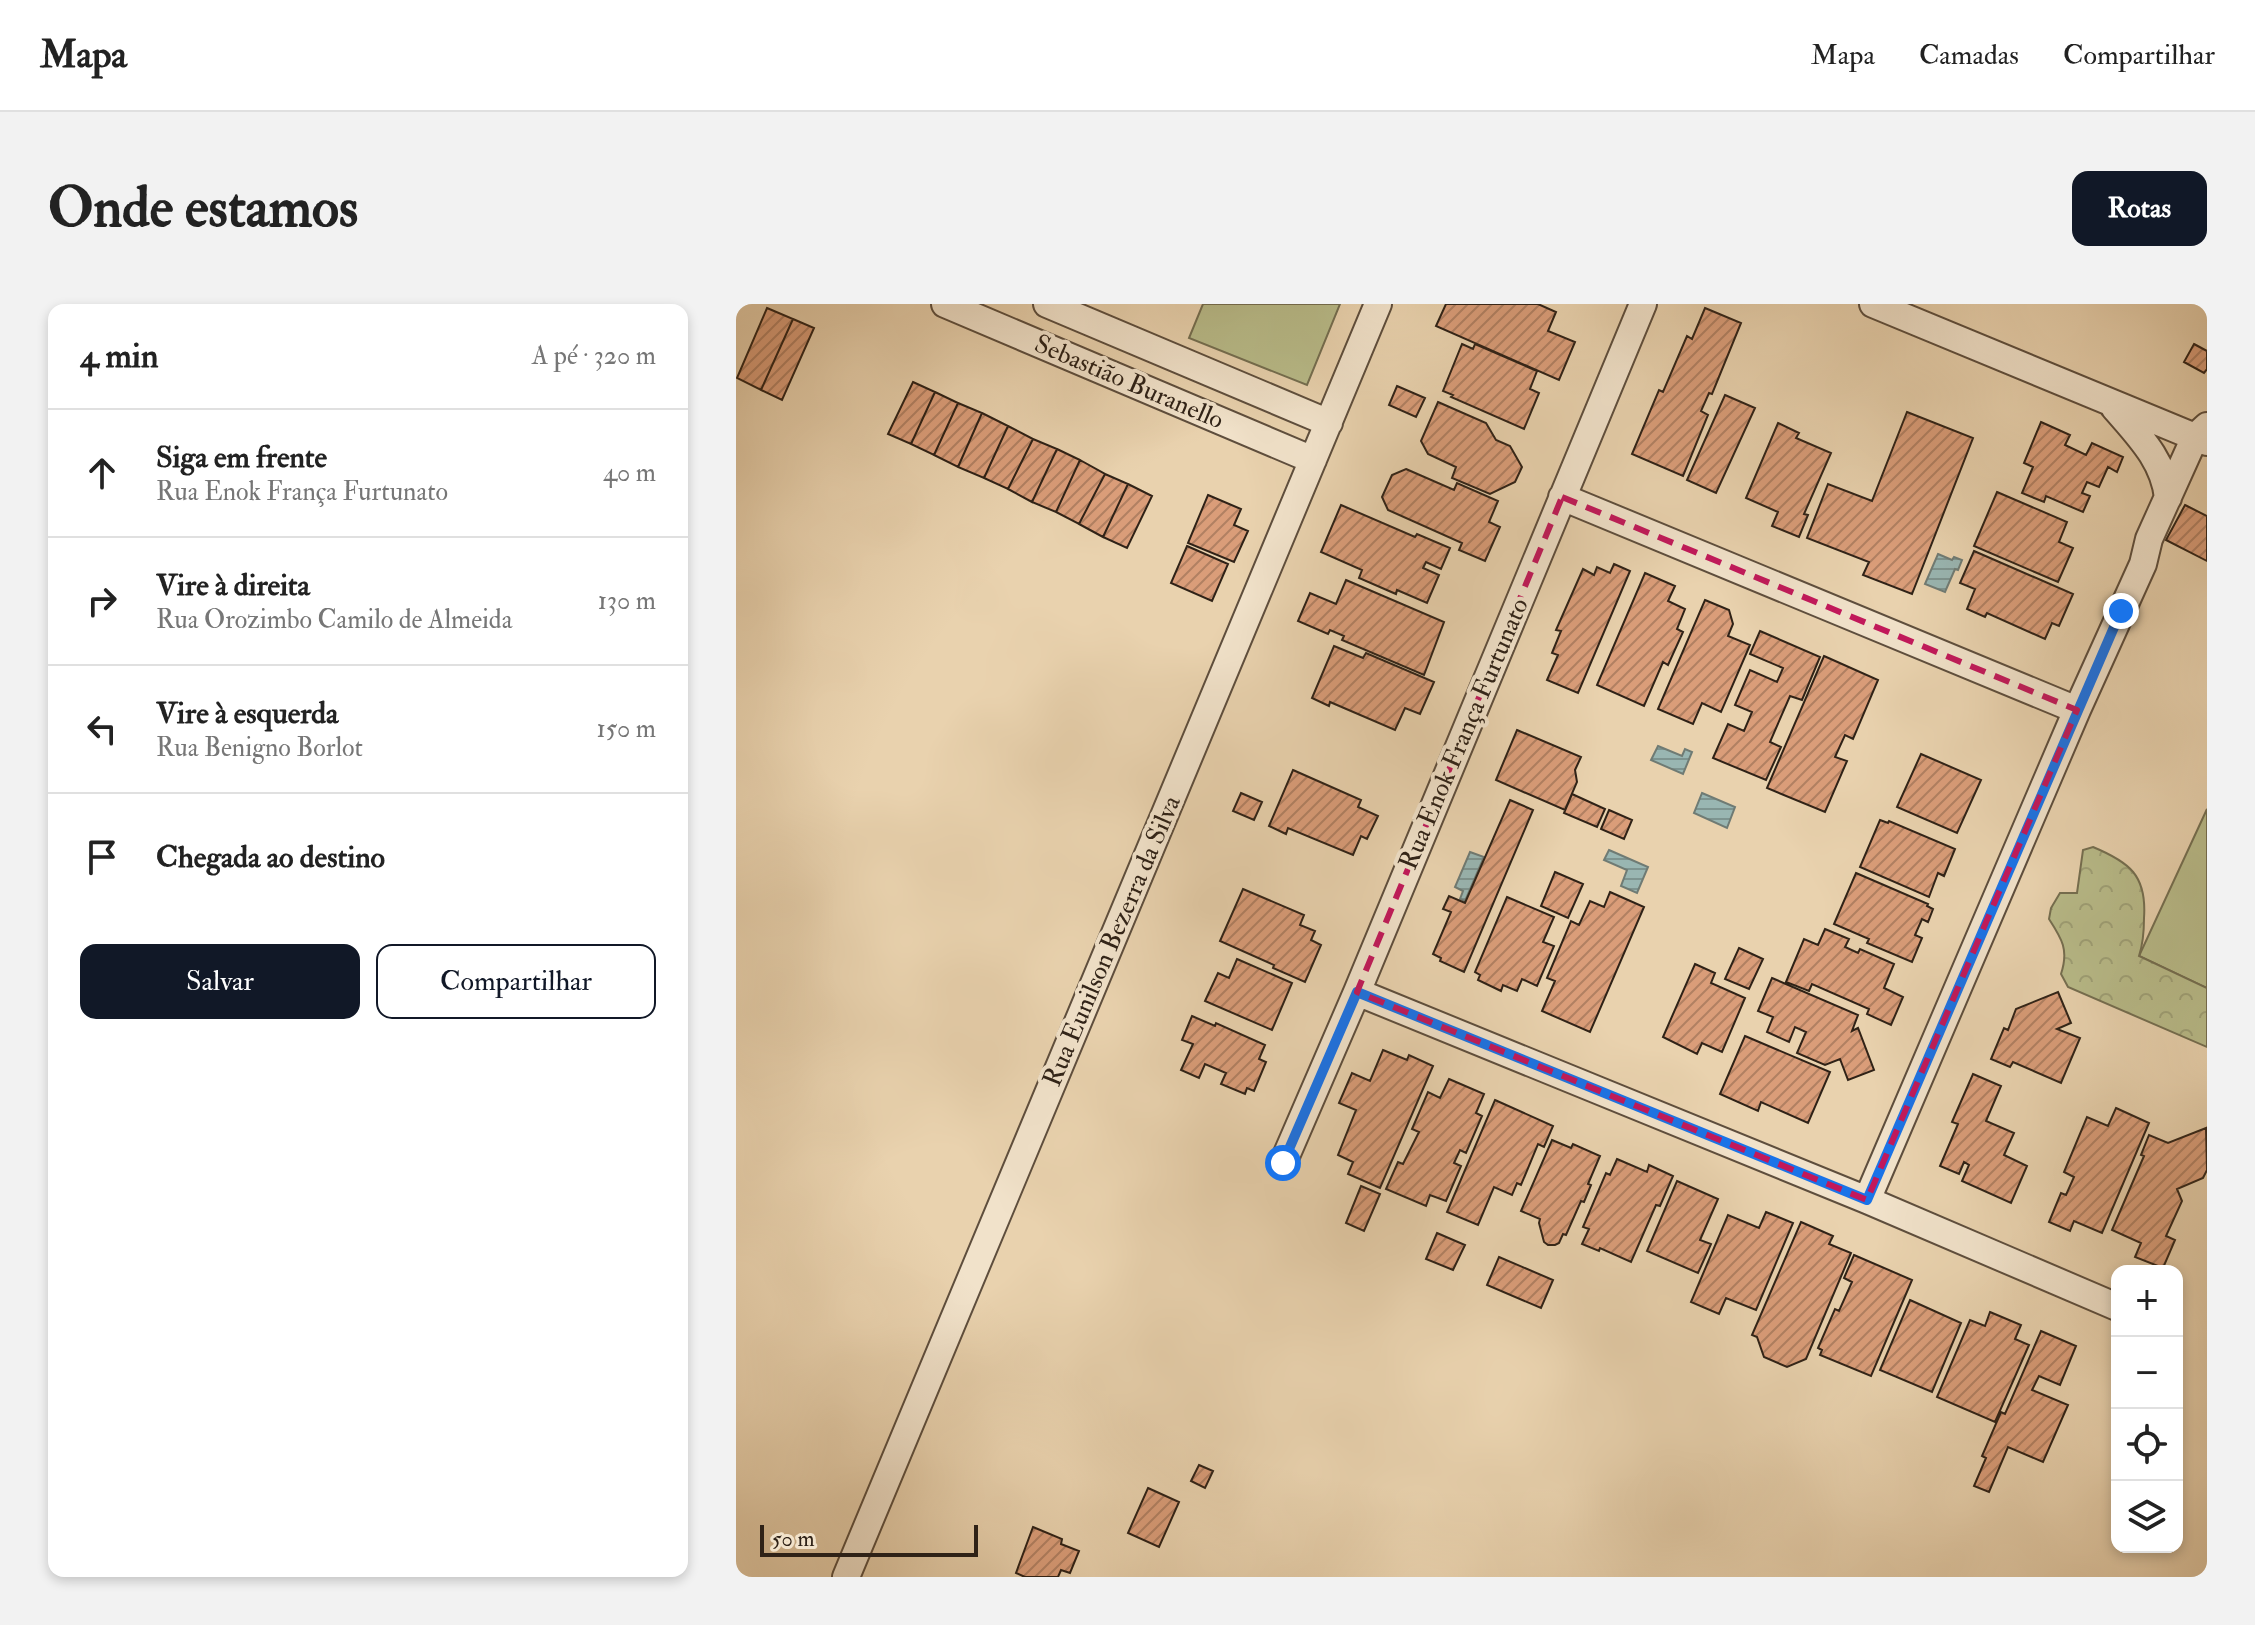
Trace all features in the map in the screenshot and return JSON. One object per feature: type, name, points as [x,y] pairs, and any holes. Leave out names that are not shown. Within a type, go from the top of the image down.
[{"type":"street","name":"Sebastião Buranello","points":[[945,304],[1313,460]]},
{"type":"street","name":"Sebastião Buranello","points":[[1047,304],[1329,423]]},
{"type":"street","name":"Rua Eunilson Bezerra da Silva","points":[[846,1577],[1378,304]]},
{"type":"street","name":"Rua Enok França Furtunato","points":[[1283,1163],[1643,304]]},
{"type":"street","points":[[1873,304],[2204,440]]},
{"type":"street","points":[[2109,402],[2156,459],[2163,473],[2168,498]]},
{"type":"street","points":[[1867,1200],[2077,710],[2143,564],[2149,539],[2168,498],[2204,440]]},
{"type":"street","points":[[2143,564],[2163,544],[2204,440]]},
{"type":"street","points":[[1562,497],[2077,710]]},
{"type":"street","points":[[1357,992],[1867,1200],[2111,1304]]},
{"type":"highlighted area","points":[[1562,497],[2077,710],[1867,1200],[1357,992]]},
{"type":"green space","points":[[1203,304],[1340,304],[1307,385],[1189,338]]},
{"type":"green space","points":[[2207,809],[2207,988],[2139,956]]},
{"type":"green space","points":[[2093,847],[2117,858],[2139,881],[2144,903],[2139,956],[2207,988],[2207,1047],[2068,987],[2061,974],[2063,945],[2049,919],[2051,908],[2060,893],[2077,893],[2083,850]]},
{"type":"water","points":[[1938,554],[1952,560],[1954,557],[1962,560],[1945,592],[1925,584]]},
{"type":"water","points":[[1658,746],[1682,756],[1685,749],[1692,752],[1683,774],[1651,760]]},
{"type":"water","points":[[1702,793],[1735,807],[1727,828],[1694,813]]},
{"type":"water","points":[[1609,850],[1648,867],[1637,893],[1621,886],[1627,870],[1604,860]]},
{"type":"water","points":[[1470,852],[1484,857],[1465,901],[1460,899],[1463,891],[1455,887]]},
{"type":"building","points":[[1446,304],[1538,304],[1556,312],[1548,331],[1575,342],[1559,380],[1436,326]]},
{"type":"building","points":[[767,308],[793,319],[761,390],[737,378]]},
{"type":"building","points":[[1705,308],[1741,323],[1712,394],[1709,393],[1701,411],[1708,415],[1683,476],[1632,454],[1659,390],[1663,392],[1687,336],[1692,339]]},
{"type":"building","points":[[793,319],[814,328],[782,400],[761,390]]},
{"type":"building","points":[[1462,344],[1473,349],[1475,344],[1537,371],[1530,389],[1539,393],[1524,429],[1443,391]]},
{"type":"building","points":[[2194,344],[2207,351],[2207,369],[2204,373],[2184,362]]},
{"type":"building","points":[[913,382],[935,392],[911,444],[888,434]]},
{"type":"building","points":[[1397,386],[1425,398],[1416,417],[1389,405]]},
{"type":"building","points":[[935,392],[958,403],[934,455],[911,444]]},
{"type":"building","points":[[1725,395],[1755,408],[1716,493],[1687,480]]},
{"type":"building","points":[[1438,402],[1486,423],[1496,440],[1510,446],[1522,467],[1515,482],[1490,494],[1452,478],[1456,467],[1428,454],[1421,441]]},
{"type":"building","points":[[958,403],[982,413],[958,467],[934,455]]},
{"type":"building","points":[[1907,412],[1973,438],[1912,594],[1863,575],[1869,562],[1807,538],[1828,484],[1872,501]]},
{"type":"building","points":[[982,413],[1008,426],[984,478],[958,467]]},
{"type":"building","points":[[2041,422],[2070,435],[2065,445],[2086,455],[2092,443],[2123,457],[2117,472],[2108,467],[2099,487],[2087,482],[2082,493],[2090,496],[2083,512],[2046,496],[2044,502],[2022,493],[2033,467],[2024,463]]},
{"type":"building","points":[[1778,423],[1799,433],[1796,438],[1831,453],[1804,514],[1808,515],[1799,537],[1772,526],[1778,512],[1746,498]]},
{"type":"building","points":[[1008,426],[1033,439],[1008,489],[984,478]]},
{"type":"building","points":[[1033,439],[1057,449],[1032,502],[1008,489]]},
{"type":"building","points":[[1057,449],[1080,460],[1056,512],[1032,502]]},
{"type":"building","points":[[1080,460],[1105,474],[1079,524],[1056,512]]},
{"type":"building","points":[[1406,469],[1454,490],[1457,483],[1498,501],[1489,522],[1500,527],[1485,561],[1459,550],[1462,543],[1388,510],[1382,497],[1392,475]]},
{"type":"building","points":[[1105,474],[1128,484],[1103,537],[1079,524]]},
{"type":"building","points":[[1128,484],[1152,496],[1127,548],[1103,537]]},
{"type":"building","points":[[1997,492],[2067,522],[2059,542],[2073,548],[2058,582],[1974,546]]},
{"type":"building","points":[[1208,495],[1241,509],[1234,525],[1248,531],[1234,562],[1188,543]]},
{"type":"building","points":[[1341,505],[1415,537],[1417,534],[1450,548],[1441,569],[1426,562],[1423,568],[1439,575],[1427,603],[1359,578],[1362,570],[1321,552]]},
{"type":"building","points":[[2185,505],[2207,516],[2207,561],[2166,540]]},
{"type":"building","points":[[1187,546],[1228,564],[1212,601],[1171,583]]},
{"type":"building","points":[[1974,551],[2073,594],[2059,626],[2052,623],[2045,639],[1987,613],[1985,617],[1967,609],[1975,589],[1960,583]]},
{"type":"building","points":[[1614,564],[1630,571],[1578,693],[1547,680],[1558,655],[1552,653],[1561,631],[1556,630],[1583,569],[1594,575],[1597,567],[1610,573]]},
{"type":"building","points":[[1645,573],[1675,586],[1668,601],[1685,609],[1677,629],[1683,632],[1668,665],[1663,662],[1644,706],[1597,685]]},
{"type":"building","points":[[1346,580],[1444,622],[1424,675],[1342,640],[1344,636],[1330,630],[1328,634],[1298,621],[1310,593],[1336,604]]},
{"type":"building","points":[[1705,600],[1729,610],[1733,624],[1728,636],[1750,645],[1721,712],[1702,703],[1693,724],[1658,709]]},
{"type":"building","points":[[1760,631],[1820,657],[1802,700],[1790,696],[1770,742],[1781,747],[1766,780],[1713,758],[1728,724],[1744,731],[1752,712],[1735,705],[1750,670],[1777,682],[1783,668],[1750,654]]},
{"type":"building","points":[[1334,646],[1363,658],[1366,653],[1434,682],[1420,714],[1405,708],[1395,730],[1330,702],[1329,706],[1312,698]]},
{"type":"building","points":[[1824,656],[1878,680],[1853,739],[1845,735],[1835,757],[1847,761],[1825,812],[1767,788]]},
{"type":"building","points":[[1517,730],[1581,757],[1575,770],[1577,782],[1565,810],[1496,780]]},
{"type":"building","points":[[1921,754],[1981,780],[1957,833],[1897,807]]},
{"type":"building","points":[[1293,770],[1361,800],[1358,807],[1378,816],[1367,839],[1361,836],[1353,855],[1288,828],[1286,834],[1269,826]]},
{"type":"building","points":[[1241,793],[1262,802],[1254,820],[1233,811]]},
{"type":"building","points":[[1572,794],[1605,809],[1597,827],[1564,813]]},
{"type":"building","points":[[1510,800],[1533,810],[1464,972],[1440,961],[1441,958],[1433,954],[1451,912],[1443,909],[1449,896],[1465,903]]},
{"type":"building","points":[[1609,810],[1632,820],[1624,839],[1601,829]]},
{"type":"building","points":[[1880,820],[1955,849],[1944,876],[1938,873],[1929,897],[1860,867]]},
{"type":"building","points":[[1555,872],[1583,884],[1568,918],[1541,906]]},
{"type":"building","points":[[1856,873],[1928,904],[1933,909],[1928,922],[1922,919],[1915,935],[1922,938],[1912,962],[1867,943],[1869,939],[1834,924]]},
{"type":"building","points":[[1243,889],[1304,915],[1300,925],[1315,931],[1311,940],[1321,945],[1305,982],[1220,941]]},
{"type":"building","points":[[1610,892],[1644,907],[1590,1032],[1542,1011],[1555,981],[1547,978],[1571,921],[1579,925],[1590,901],[1604,907]]},
{"type":"building","points":[[1507,897],[1554,917],[1543,942],[1554,946],[1537,986],[1522,979],[1517,991],[1503,985],[1501,991],[1478,980],[1480,975],[1475,972]]},
{"type":"building","points":[[1825,929],[1849,939],[1845,947],[1858,953],[1860,949],[1894,964],[1884,988],[1903,997],[1891,1025],[1867,1014],[1869,1009],[1812,984],[1809,991],[1786,982],[1804,939],[1818,945]]},
{"type":"building","points":[[1739,948],[1763,959],[1749,989],[1725,979]]},
{"type":"building","points":[[1237,959],[1292,983],[1272,1030],[1205,1001],[1218,973],[1229,978]]},
{"type":"building","points":[[1695,964],[1715,973],[1711,983],[1745,998],[1722,1052],[1702,1043],[1697,1054],[1663,1037]]},
{"type":"building","points":[[1772,978],[1858,1015],[1852,1031],[1858,1028],[1874,1070],[1848,1080],[1840,1059],[1825,1065],[1797,1053],[1806,1032],[1795,1027],[1789,1042],[1767,1032],[1773,1017],[1758,1011]]},
{"type":"building","points":[[2058,992],[2071,1023],[2057,1029],[2080,1038],[2061,1083],[2013,1062],[2010,1067],[1991,1059],[2016,1009]]},
{"type":"building","points":[[1192,1016],[1265,1045],[1259,1059],[1266,1062],[1254,1091],[1247,1088],[1245,1094],[1221,1084],[1226,1073],[1205,1064],[1199,1078],[1181,1070],[1193,1044],[1182,1040]]},
{"type":"building","points":[[1745,1036],[1830,1072],[1808,1123],[1761,1102],[1758,1111],[1720,1094]]},
{"type":"building","points":[[1383,1050],[1407,1060],[1409,1055],[1433,1066],[1380,1188],[1348,1174],[1353,1162],[1338,1155],[1356,1110],[1339,1103],[1352,1073],[1370,1081]]},
{"type":"building","points":[[1973,1074],[2001,1086],[1986,1121],[2014,1133],[2004,1155],[2027,1166],[2011,1203],[1962,1181],[1969,1165],[1964,1162],[1959,1174],[1940,1166],[1958,1124],[1952,1122]]},
{"type":"building","points":[[1449,1079],[1484,1094],[1476,1113],[1482,1116],[1466,1153],[1460,1150],[1454,1163],[1461,1166],[1446,1201],[1430,1195],[1426,1206],[1386,1189],[1398,1162],[1403,1164],[1419,1132],[1412,1129],[1428,1092],[1440,1098]]},
{"type":"building","points":[[1495,1100],[1553,1126],[1544,1147],[1538,1144],[1521,1185],[1517,1183],[1512,1195],[1494,1187],[1478,1225],[1447,1212]]},
{"type":"building","points":[[2116,1108],[2149,1123],[2102,1233],[2074,1221],[2070,1231],[2049,1222],[2061,1193],[2066,1195],[2074,1177],[2064,1172],[2087,1117],[2108,1126]]},
{"type":"building","points":[[2206,1128],[2207,1170],[2203,1178],[2177,1189],[2182,1201],[2166,1236],[2175,1240],[2164,1265],[2155,1265],[2135,1257],[2141,1243],[2112,1230],[2144,1156],[2141,1155],[2149,1135],[2168,1143]]},
{"type":"building","points":[[1552,1140],[1571,1148],[1573,1144],[1600,1156],[1584,1202],[1581,1201],[1566,1235],[1563,1234],[1559,1243],[1548,1245],[1544,1242],[1540,1219],[1521,1211]]},
{"type":"building","points":[[1617,1159],[1647,1172],[1649,1165],[1673,1176],[1660,1206],[1656,1205],[1631,1262],[1600,1248],[1599,1251],[1582,1244],[1589,1229],[1583,1227],[1606,1173],[1610,1175]]},
{"type":"building","points":[[1677,1181],[1718,1199],[1700,1240],[1711,1244],[1698,1273],[1647,1251]]},
{"type":"building","points":[[1361,1186],[1380,1194],[1364,1231],[1346,1223]]},
{"type":"building","points":[[1766,1212],[1793,1223],[1756,1310],[1726,1298],[1719,1314],[1691,1302],[1728,1215],[1759,1228]]},
{"type":"building","points":[[1801,1222],[1833,1236],[1829,1244],[1851,1253],[1806,1359],[1787,1367],[1764,1357],[1757,1337],[1752,1335]]},
{"type":"building","points":[[1437,1233],[1465,1245],[1453,1270],[1426,1259]]},
{"type":"building","points":[[1854,1255],[1912,1280],[1871,1376],[1820,1355],[1822,1350],[1818,1348],[1835,1309],[1839,1311],[1852,1282],[1844,1278]]},
{"type":"building","points":[[1499,1257],[1553,1280],[1541,1308],[1487,1285]]},
{"type":"building","points":[[1910,1300],[1961,1323],[1932,1392],[1880,1370]]},
{"type":"building","points":[[1990,1312],[2021,1325],[2015,1339],[2029,1345],[1995,1422],[1937,1397],[1970,1320],[1985,1326]]},
{"type":"building","points":[[2041,1331],[2076,1346],[2060,1385],[2039,1376],[2032,1390],[2068,1405],[2043,1462],[2008,1447],[1989,1492],[1974,1486],[1986,1458],[1982,1456],[2001,1412],[2005,1414]]},
{"type":"building","points":[[1199,1465],[1213,1471],[1205,1488],[1191,1481]]},
{"type":"building","points":[[1148,1488],[1179,1502],[1159,1547],[1128,1533]]},
{"type":"building","points":[[1033,1527],[1062,1539],[1061,1544],[1079,1551],[1070,1573],[1061,1570],[1058,1577],[1025,1577],[1016,1573]]},
{"type":"route","points":[[1283,1163],[1357,992],[1867,1200],[2121,611]]}]
